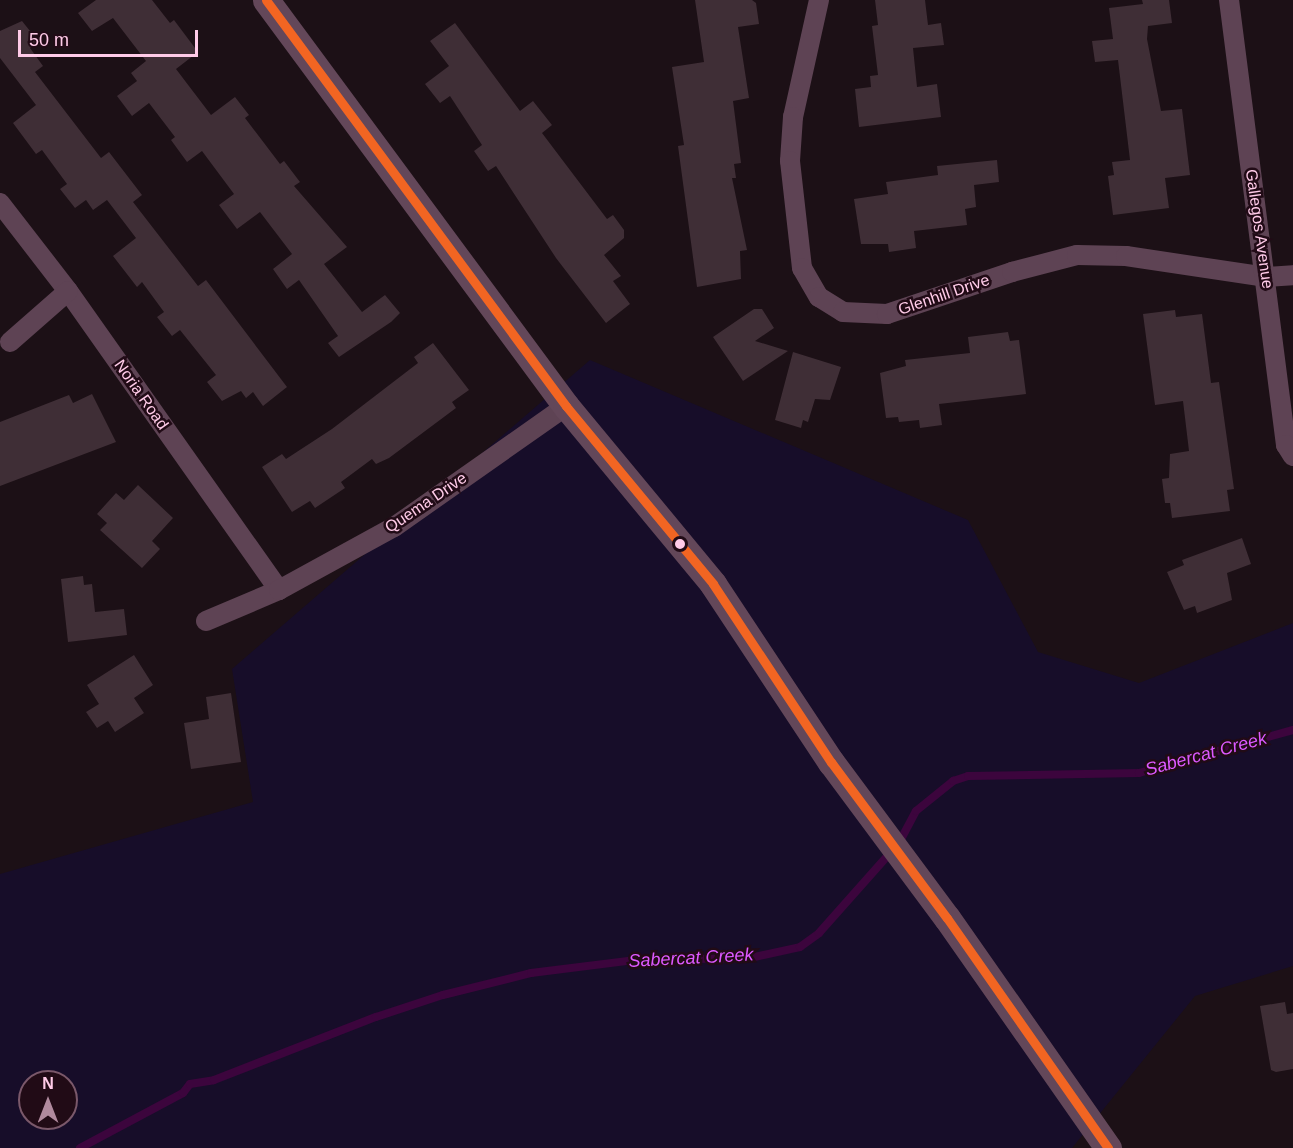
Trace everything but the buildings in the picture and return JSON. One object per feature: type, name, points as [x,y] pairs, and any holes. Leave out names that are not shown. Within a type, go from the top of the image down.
[{"type":"main road","points":[[266,0],[566,406],[713,584],[831,762],[947,918],[1108,1148]]},
{"type":"street","name":"Glenhill Drive","points":[[819,0],[793,117],[790,161],[802,268],[819,297],[843,312],[887,314],[1012,272],[1077,255],[1126,256],[1266,278],[1293,275]]},
{"type":"street","name":"Gallegos Avenue","points":[[1229,0],[1286,446],[1293,456]]},
{"type":"street","name":"Noria Road","points":[[0,203],[68,291],[279,590]]},
{"type":"street","points":[[10,342],[68,291]]},
{"type":"street","name":"Quema Drive","points":[[206,621],[279,590],[394,527],[566,406]]},
{"type":"shaded area","points":[[590,360],[968,520],[1038,652],[1139,683],[1293,623],[1293,966],[1195,996],[1072,1148],[0,1148],[0,874],[253,802],[232,669]]},
{"type":"waterway","name":"Sabercat Creek","points":[[899,843],[916,811],[953,781],[968,776],[1139,773],[1293,730]]},
{"type":"waterway","name":"Sabercat Creek","points":[[80,1148],[183,1093],[190,1084],[214,1080],[376,1017],[443,995],[531,973],[636,960],[750,958],[800,947],[819,933],[891,852]]},
{"type":"transit line","points":[[266,0],[566,406],[713,584],[831,762],[947,918],[1108,1148]]}]
